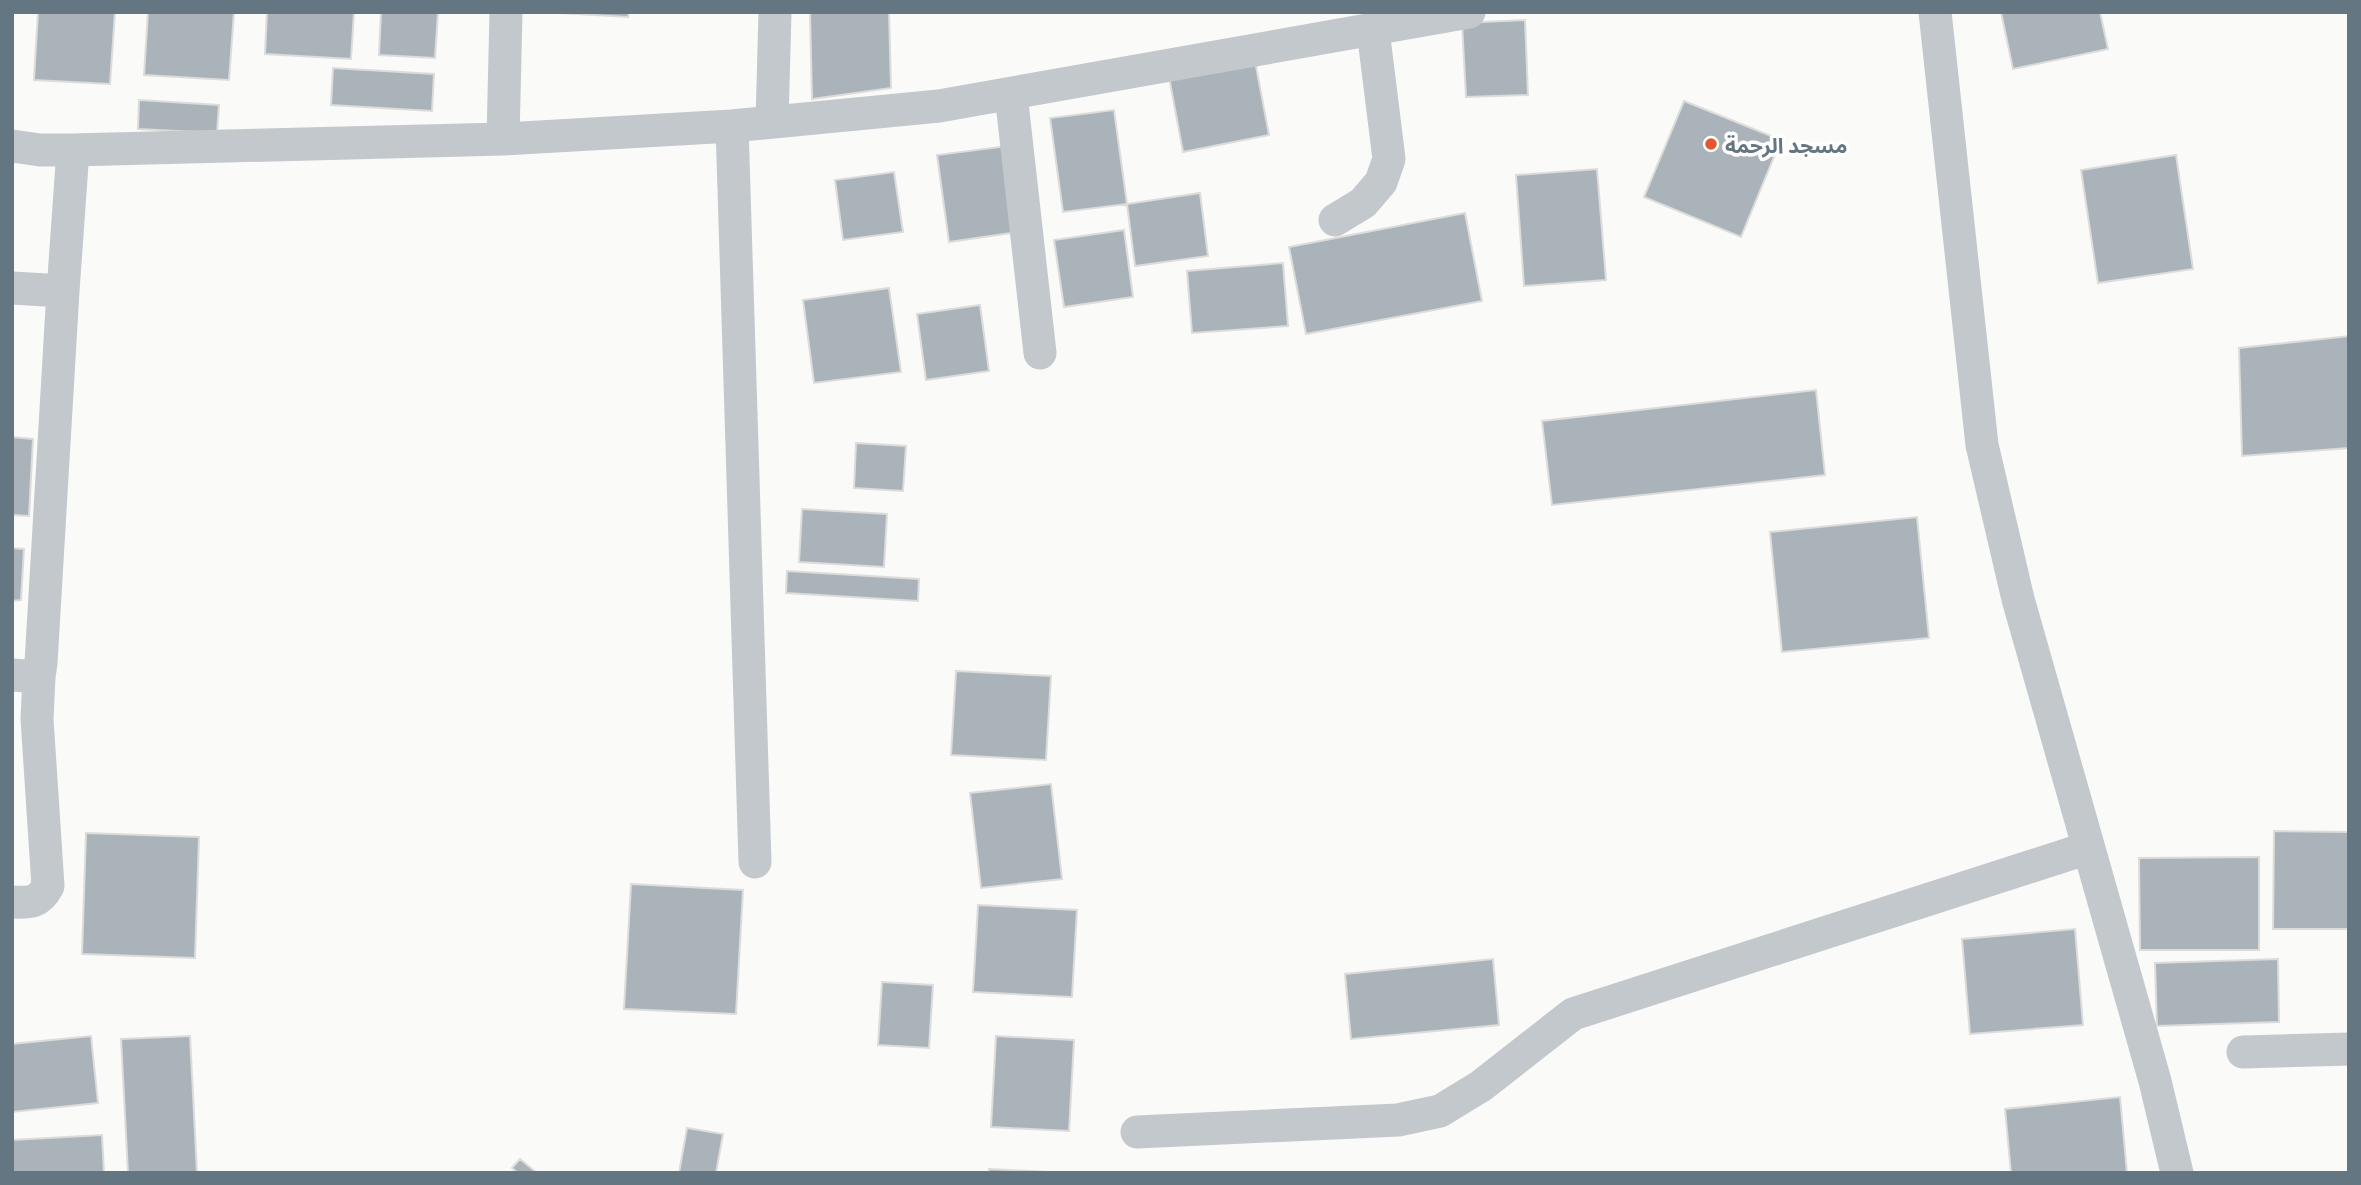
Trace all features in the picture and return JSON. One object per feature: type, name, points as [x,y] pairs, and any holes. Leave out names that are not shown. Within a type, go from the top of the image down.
[{"type":"street","points":[[503,139],[506,12]]},
{"type":"street","points":[[772,122],[775,12]]},
{"type":"street","points":[[12,146],[40,150],[73,150],[503,139],[732,126],[939,106],[1469,12]]},
{"type":"street","points":[[1930,13],[1982,445],[2018,599],[2155,1081],[2177,1173]]},
{"type":"street","points":[[1335,220],[1363,203],[1381,182],[1390,159],[1373,30]]},
{"type":"street","points":[[1011,94],[1040,353]]},
{"type":"street","points":[[732,126],[755,862]]},
{"type":"street","points":[[12,902],[33,903],[43,896],[48,886],[37,719],[26,676],[73,150]]},
{"type":"street","points":[[12,288],[62,291]]},
{"type":"street","points":[[1137,1132],[1398,1120],[1440,1111],[1481,1086],[1573,1014],[2088,848]]},
{"type":"street","points":[[2243,1052],[2349,1049]]},
{"type":"building","points":[[38,12],[115,12],[110,84],[34,80]]},
{"type":"building","points":[[148,12],[234,12],[229,80],[144,75]]},
{"type":"building","points":[[267,12],[354,12],[351,59],[265,54]]},
{"type":"building","points":[[381,12],[438,12],[435,58],[379,55]]},
{"type":"building","points":[[542,12],[629,12],[628,17]]},
{"type":"building","points":[[810,12],[889,12],[891,88],[812,99]]},
{"type":"building","points":[[2001,12],[2100,12],[2108,49],[2013,69]]},
{"type":"building","points":[[1525,20],[1528,95],[1466,97],[1462,23]]},
{"type":"building","points":[[1255,61],[1269,135],[1183,152],[1169,77]]},
{"type":"building","points":[[333,68],[434,74],[432,111],[331,105]]},
{"type":"building","points":[[139,100],[219,105],[217,133],[138,129]]},
{"type":"building","points":[[1684,101],[1781,140],[1741,237],[1644,197]]},
{"type":"building","points":[[1114,110],[1127,204],[1063,212],[1050,118]]},
{"type":"building","points":[[1007,146],[1018,232],[949,242],[937,155]]},
{"type":"building","points":[[2176,155],[2193,269],[2098,283],[2081,170]]},
{"type":"building","points":[[1597,169],[1606,280],[1524,286],[1516,175]]},
{"type":"building","points":[[894,172],[903,232],[843,240],[835,180]]},
{"type":"building","points":[[1200,193],[1208,256],[1135,266],[1127,204]]},
{"type":"building","points":[[1465,213],[1482,301],[1306,334],[1289,247]]},
{"type":"building","points":[[1124,230],[1133,297],[1064,307],[1054,240]]},
{"type":"building","points":[[1283,263],[1288,326],[1192,333],[1187,271]]},
{"type":"building","points":[[889,288],[901,372],[814,383],[803,300]]},
{"type":"building","points":[[980,305],[989,371],[926,380],[917,314]]},
{"type":"building","points":[[2349,336],[2349,448],[2242,456],[2239,348]]},
{"type":"building","points":[[1816,390],[1825,475],[1552,505],[1542,421]]},
{"type":"building","points":[[12,437],[33,439],[29,516],[12,515]]},
{"type":"building","points":[[856,443],[906,446],[903,491],[854,488]]},
{"type":"building","points":[[802,509],[887,514],[884,567],[799,562]]},
{"type":"building","points":[[1917,517],[1929,638],[1782,652],[1770,532]]},
{"type":"building","points":[[12,548],[24,549],[21,600],[12,601]]},
{"type":"building","points":[[787,571],[919,579],[918,601],[786,593]]},
{"type":"building","points":[[956,671],[1051,676],[1046,760],[951,755]]},
{"type":"building","points":[[1051,784],[1062,879],[981,888],[970,793]]},
{"type":"building","points":[[2274,831],[2349,832],[2349,929],[2273,929]]},
{"type":"building","points":[[86,833],[199,837],[195,958],[82,954]]},
{"type":"building","points":[[2259,857],[2259,950],[2140,950],[2139,858]]},
{"type":"building","points":[[631,884],[743,890],[736,1014],[624,1009]]},
{"type":"building","points":[[978,905],[1077,910],[1072,997],[973,992]]},
{"type":"building","points":[[2075,929],[2083,1025],[1970,1034],[1962,939]]},
{"type":"building","points":[[1493,959],[1499,1025],[1351,1039],[1345,974]]},
{"type":"building","points":[[2278,959],[2279,1022],[2157,1026],[2155,963]]},
{"type":"building","points":[[882,982],[933,985],[929,1048],[878,1045]]},
{"type":"building","points":[[91,1036],[98,1103],[12,1112],[12,1044]]},
{"type":"building","points":[[190,1036],[197,1173],[128,1173],[121,1039]]},
{"type":"building","points":[[996,1036],[1074,1040],[1069,1131],[991,1127]]},
{"type":"building","points":[[2120,1097],[2127,1173],[2011,1173],[2005,1109]]},
{"type":"building","points":[[687,1128],[723,1134],[716,1173],[679,1173]]},
{"type":"building","points":[[102,1135],[104,1173],[12,1173],[12,1140]]},
{"type":"building","points":[[520,1159],[537,1173],[518,1173],[512,1168]]},
{"type":"building","points":[[989,1169],[1070,1173],[989,1173]]},
{"type":"place","name":"مسجد الرحمة","points":[[1711,144]]}]
